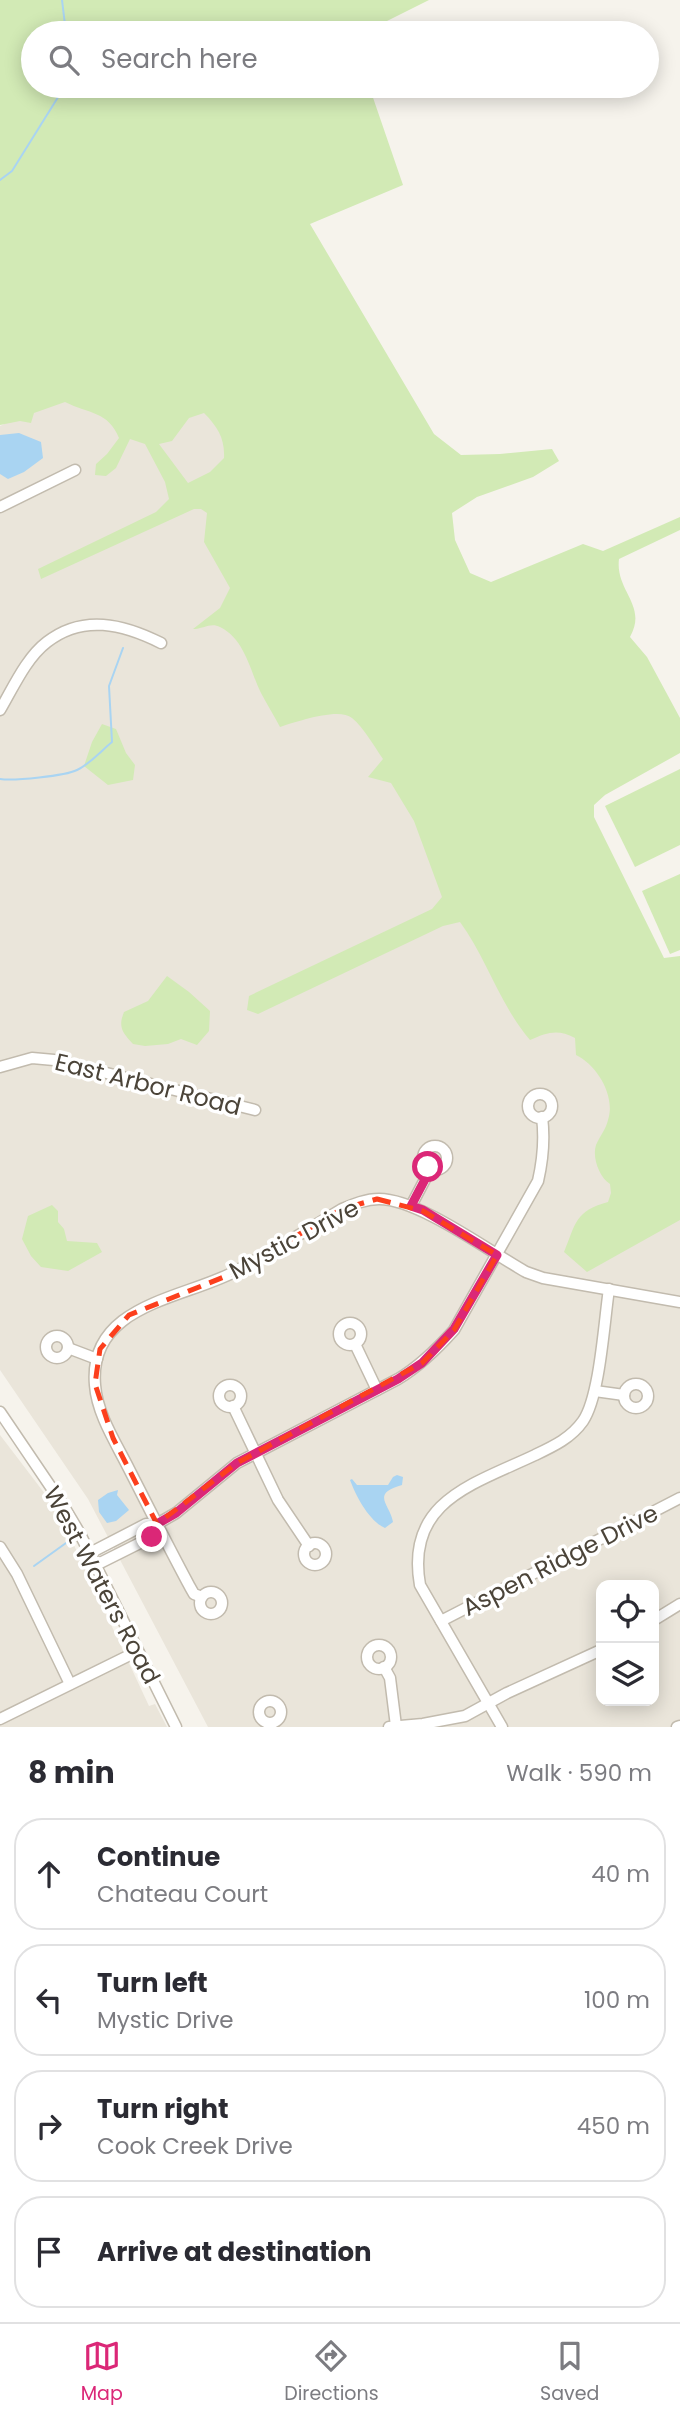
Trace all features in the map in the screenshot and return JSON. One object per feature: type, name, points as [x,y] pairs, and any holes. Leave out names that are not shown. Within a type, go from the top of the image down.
[{"type":"street","points":[[0,507],[75,470]]},
{"type":"street","points":[[0,710],[28,665],[46,643],[69,629],[94,623],[118,626],[139,632],[160,643]]},
{"type":"street","name":"East Arbor Road","points":[[0,1067],[32,1058],[54,1060],[256,1110]]},
{"type":"street","points":[[90,1553],[146,1524],[157,1524],[201,1493],[221,1474],[254,1454],[411,1372],[454,1329],[538,1181],[543,1158],[542,1117]]},
{"type":"street","points":[[411,1206],[431,1168]]},
{"type":"street","name":"Mystic Drive","points":[[97,1359],[106,1339],[129,1315],[234,1273],[342,1209],[361,1201],[377,1199],[390,1199],[423,1210],[526,1272],[543,1278],[680,1302]]},
{"type":"street","points":[[502,1727],[420,1585],[418,1551],[431,1516],[443,1503],[459,1492],[560,1443],[573,1433],[584,1419],[595,1391],[609,1289]]},
{"type":"street","points":[[355,1343],[377,1390]]},
{"type":"street","points":[[68,1349],[97,1359],[97,1398],[113,1438],[190,1587],[194,1594],[202,1597]]},
{"type":"street","points":[[595,1391],[624,1395]]},
{"type":"street","points":[[233,1406],[278,1500],[309,1545]]},
{"type":"street","name":"West Waters Road","points":[[0,1412],[63,1505],[90,1553],[175,1726]]},
{"type":"street","name":"Aspen Ridge Drive","points":[[441,1621],[680,1498]]},
{"type":"street","points":[[96,1565],[152,1537],[156,1533],[157,1524]]},
{"type":"street","points":[[0,1547],[70,1684]]},
{"type":"street","points":[[659,1617],[680,1604]]},
{"type":"street","points":[[0,1719],[138,1651]]},
{"type":"street","points":[[389,1727],[452,1720],[596,1652]]},
{"type":"street","points":[[384,1668],[390,1678],[396,1727]]},
{"type":"highlighted area","points":[[377,1199],[423,1211],[497,1255],[454,1330],[422,1363],[237,1463],[157,1524],[113,1438],[95,1384],[100,1349],[129,1315],[234,1273],[342,1209]]},
{"type":"shaded area","points":[[194,333],[536,1029],[680,957],[680,1727],[208,1727],[88,1499],[0,1370],[0,426]]},
{"type":"shaded area","points":[[0,1435],[58,1511],[149,1706],[155,1704],[167,1727],[0,1727]]},
{"type":"green space","points":[[0,0],[429,0],[387,21],[21,21],[21,98],[373,98],[403,185],[310,224],[434,434],[461,455],[552,449],[559,461],[533,477],[477,497],[452,513],[455,540],[470,573],[491,582],[583,544],[603,551],[680,517],[680,530],[619,559],[619,570],[635,616],[635,626],[630,637],[647,657],[680,718],[680,753],[605,795],[594,805],[594,817],[664,958],[680,956],[680,1220],[587,1272],[564,1252],[578,1220],[589,1210],[608,1202],[611,1193],[610,1184],[600,1172],[595,1155],[596,1145],[610,1111],[607,1092],[591,1066],[576,1055],[575,1038],[563,1033],[553,1033],[530,1040],[510,1012],[460,922],[443,926],[258,1014],[247,1010],[249,996],[432,909],[442,897],[414,821],[391,783],[368,777],[383,759],[352,718],[338,714],[328,715],[280,727],[235,639],[217,626],[193,629],[220,608],[230,588],[204,542],[207,513],[201,509],[194,509],[41,579],[38,569],[156,512],[169,499],[165,482],[145,444],[130,439],[116,468],[106,476],[95,475],[96,464],[119,438],[115,429],[97,414],[65,402],[34,413],[31,423],[20,421],[0,425]],"holes":[[[204,413],[217,428],[222,439],[224,458],[210,472],[188,483],[159,444],[172,441],[189,418]]]},
{"type":"green space","points":[[102,724],[116,729],[126,753],[135,765],[133,780],[108,785],[84,766],[92,742]]},
{"type":"green space","points":[[680,769],[680,845],[635,867],[605,806]]},
{"type":"green space","points":[[680,874],[680,950],[670,954],[642,891]]},
{"type":"green space","points":[[167,976],[210,1011],[209,1031],[197,1045],[181,1039],[168,1044],[133,1044],[122,1029],[124,1012],[148,1001]]},
{"type":"green space","points":[[52,1205],[58,1211],[58,1222],[64,1229],[67,1241],[97,1243],[102,1252],[68,1271],[41,1267],[22,1239],[28,1216]]},
{"type":"water","points":[[19,433],[41,442],[43,458],[24,472],[8,479],[0,474],[0,435]]},
{"type":"water","points":[[397,1475],[403,1477],[402,1485],[392,1488],[384,1496],[393,1522],[385,1528],[368,1514],[350,1480],[357,1485],[388,1485]]},
{"type":"water","points":[[118,1490],[117,1495],[129,1510],[116,1521],[107,1523],[99,1512],[98,1500]]},
{"type":"waterway","points":[[62,0],[65,21]]},
{"type":"waterway","points":[[0,180],[12,171],[58,98]]},
{"type":"waterway","points":[[0,779],[39,778],[71,772],[86,764],[112,742],[109,686],[123,648]]},
{"type":"waterway","points":[[34,1566],[66,1543]]},
{"type":"route","points":[[152,1537],[156,1533],[157,1524],[176,1513],[221,1474],[237,1463],[411,1372],[454,1329],[497,1255],[423,1210],[411,1206],[431,1168],[428,1167]]}]
